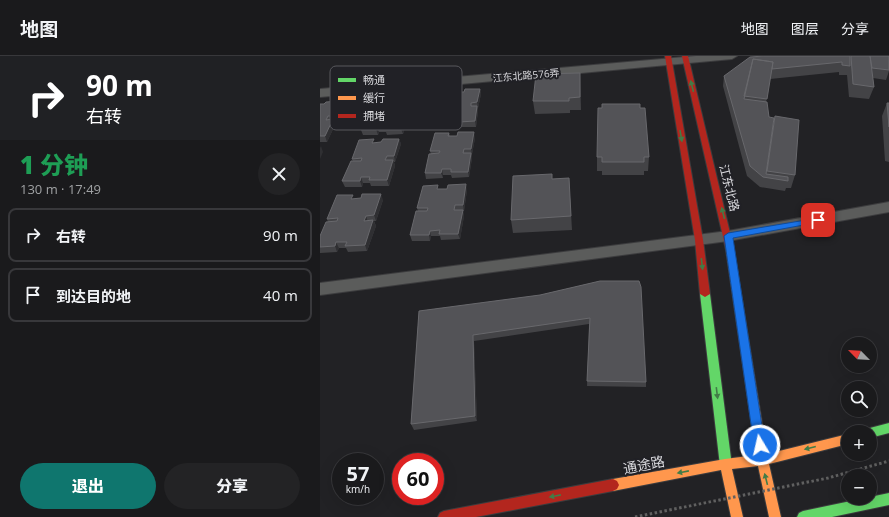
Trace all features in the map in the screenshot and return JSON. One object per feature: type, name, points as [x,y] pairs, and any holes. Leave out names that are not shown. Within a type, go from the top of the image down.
[{"type":"main road","name":"江东北路","points":[[686,58],[728,236],[762,460],[775,517]]},
{"type":"main road","points":[[668,59],[699,240],[725,464],[737,517]]},
{"type":"main road","points":[[877,431],[889,428]]},
{"type":"main road","name":"通途路","points":[[444,517],[725,464],[762,460],[841,441]]},
{"type":"main road","points":[[803,517],[889,499]]},
{"type":"street","name":"江东北路576弄","points":[[462,79],[668,59],[732,56]]},
{"type":"street","name":"江东北路576弄","points":[[320,93],[330,92]]},
{"type":"street","points":[[320,288],[728,236],[889,207]]},
{"type":"path","points":[[635,517],[828,478],[889,461]]},
{"type":"building","points":[[850,56],[850,66],[842,65],[842,62],[772,69],[773,62],[753,59],[744,99],[767,102],[769,117],[774,118],[766,174],[788,177],[788,181],[763,177],[750,166],[724,76],[750,57]]},
{"type":"building","points":[[851,56],[870,56],[874,87],[853,84]]},
{"type":"building","points":[[870,56],[889,56],[889,70],[872,68]]},
{"type":"building","points":[[753,59],[773,62],[767,99],[744,96]]},
{"type":"building","points":[[580,73],[580,97],[569,98],[569,101],[533,101],[536,74]]},
{"type":"building","points":[[465,89],[480,89],[477,102],[471,103],[471,106],[477,106],[475,121],[462,122],[462,92],[464,92]]},
{"type":"building","points":[[330,102],[330,116],[328,116],[326,120],[330,119],[330,125],[325,136],[320,136],[320,104],[324,104]]},
{"type":"building","points":[[887,103],[889,103],[889,127]]},
{"type":"building","points":[[602,104],[640,104],[640,108],[645,108],[649,157],[644,157],[644,162],[602,162],[602,157],[597,157],[598,108],[602,108]]},
{"type":"building","points":[[775,116],[799,120],[795,175],[767,171]]},
{"type":"building","points":[[458,132],[474,132],[471,149],[464,149],[463,153],[471,153],[468,172],[451,172],[451,169],[442,169],[441,173],[425,173],[429,154],[439,153],[440,151],[430,151],[435,133],[449,133],[448,136],[457,136]]},
{"type":"building","points":[[374,139],[372,143],[381,142],[383,139],[399,139],[394,156],[387,156],[385,160],[393,160],[387,180],[369,180],[370,177],[361,177],[360,181],[342,181],[351,161],[361,161],[362,158],[352,159],[359,140]]},
{"type":"building","points":[[552,174],[552,179],[569,178],[571,216],[511,220],[513,176]]},
{"type":"building","points":[[466,184],[463,205],[455,205],[454,210],[463,210],[458,234],[439,234],[440,230],[430,231],[429,235],[410,235],[416,211],[427,211],[428,208],[417,208],[423,186],[438,185],[437,189],[447,189],[448,185]]},
{"type":"building","points":[[362,194],[381,194],[374,215],[366,216],[364,221],[373,220],[365,245],[345,246],[347,242],[336,242],[335,246],[320,247],[320,236],[326,222],[337,221],[338,218],[327,219],[337,195],[353,195],[351,199],[361,198]]},
{"type":"building","points":[[600,281],[639,281],[641,287],[646,382],[587,381],[590,318],[473,335],[475,416],[411,424],[419,311],[540,295]]},
{"type":"traffic: fast","points":[[705,294],[726,466]]},
{"type":"traffic: fast","points":[[877,431],[889,428]]},
{"type":"traffic: fast","points":[[803,517],[889,499]]},
{"type":"traffic: slow","points":[[730,250],[762,460],[775,517]]},
{"type":"traffic: slow","points":[[613,485],[725,464],[762,460],[841,441]]},
{"type":"traffic: slow","points":[[726,466],[737,517]]},
{"type":"traffic: jam","points":[[668,56],[699,240],[705,294]]},
{"type":"traffic: jam","points":[[685,56],[730,250]]},
{"type":"traffic: jam","points":[[444,517],[613,485]]},
{"type":"route","points":[[760,445],[728,236],[818,220]]}]
